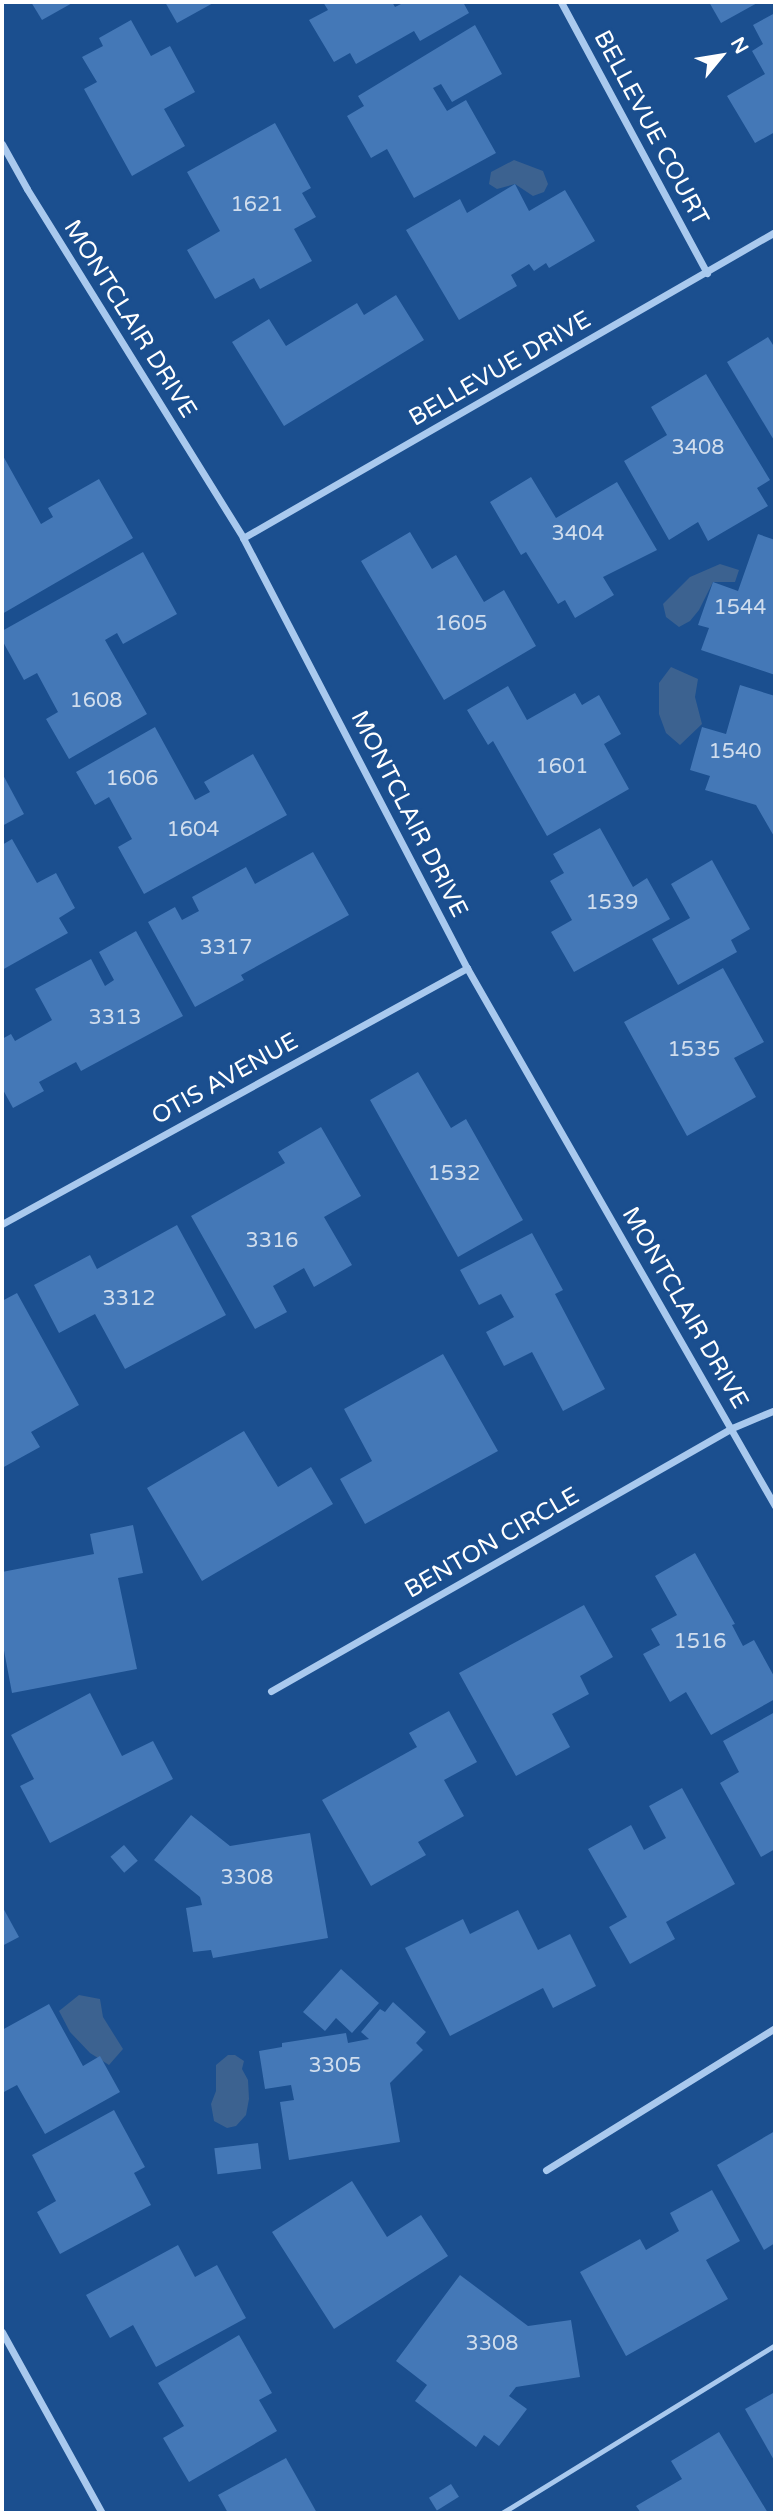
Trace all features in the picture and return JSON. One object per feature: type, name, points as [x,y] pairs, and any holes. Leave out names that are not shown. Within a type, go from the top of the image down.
[{"type":"street","name":"BELLEVUE COURT","points":[[561,2],[707,273]]},
{"type":"street","name":"MONTCLAIR DRIVE","points":[[2,144],[243,538],[467,968],[775,1506]]},
{"type":"street","name":"BELLEVUE DRIVE","points":[[243,538],[775,232]]},
{"type":"street","name":"OTIS AVENUE","points":[[2,1224],[467,968]]},
{"type":"street","name":"BENTON CIRCLE","points":[[271,1691],[732,1428],[775,1410]]},
{"type":"street","points":[[546,2170],[775,2028]]},
{"type":"street","points":[[2,2332],[102,2513]]},
{"type":"lane","points":[[502,2513],[775,2345]]},
{"type":"water","points":[[514,160],[543,171],[548,184],[544,192],[533,196],[515,184],[497,189],[489,184],[491,172]]},
{"type":"water","points":[[720,564],[739,570],[735,582],[713,582],[699,610],[690,621],[679,627],[666,617],[663,604],[690,577]]},
{"type":"water","points":[[671,667],[698,679],[695,697],[702,724],[680,745],[666,733],[659,714],[659,683]]},
{"type":"water","points":[[79,1995],[100,1999],[103,2017],[123,2049],[109,2065],[90,2053],[70,2032],[59,2011]]},
{"type":"water","points":[[228,2055],[235,2055],[244,2061],[242,2069],[248,2080],[249,2099],[246,2115],[236,2126],[227,2128],[214,2121],[211,2104],[216,2091],[216,2065]]},
{"type":"building","points":[[31,2],[74,2],[42,20]]},
{"type":"building","points":[[165,2],[215,2],[177,23]]},
{"type":"building","points":[[323,2],[392,2],[395,7],[405,2],[463,2],[469,13],[420,41],[414,31],[356,64],[350,53],[334,62],[309,20],[328,10]]},
{"type":"building","points":[[709,2],[759,2],[721,23]]},
{"type":"building","points":[[775,13],[775,132],[755,143],[727,96],[765,74],[752,51],[763,44],[753,25]]},
{"type":"building","points":[[131,20],[151,56],[170,46],[195,92],[164,109],[185,146],[132,176],[84,89],[97,82],[82,57],[103,46],[99,38]]},
{"type":"building","points":[[475,25],[502,74],[452,102],[441,84],[433,88],[447,111],[466,100],[496,153],[414,198],[387,149],[371,158],[347,116],[364,106],[358,96]]},
{"type":"building","points":[[275,123],[311,188],[302,193],[316,217],[294,229],[312,261],[260,289],[254,278],[215,299],[187,250],[220,231],[187,172]]},
{"type":"building","points":[[515,184],[529,211],[565,190],[595,241],[549,268],[546,263],[534,271],[529,264],[511,275],[517,286],[459,320],[406,230],[460,199],[467,213]]},
{"type":"building","points":[[396,295],[424,340],[284,426],[232,342],[269,319],[286,346],[357,303],[364,315]]},
{"type":"building","points":[[768,337],[775,348],[775,442],[727,362]]},
{"type":"building","points":[[706,374],[770,480],[757,488],[768,506],[708,541],[698,522],[669,540],[624,461],[667,435],[651,407]]},
{"type":"building","points":[[2,454],[41,524],[53,517],[48,508],[99,479],[133,538],[2,614]]},
{"type":"building","points":[[531,477],[556,518],[617,482],[657,550],[603,577],[614,595],[575,618],[565,600],[558,604],[526,552],[521,555],[490,502]]},
{"type":"building","points":[[410,532],[432,569],[456,555],[484,602],[504,590],[536,646],[444,700],[361,561]]},
{"type":"building","points":[[758,534],[775,540],[775,675],[701,650],[709,628],[698,625],[713,582],[738,591]]},
{"type":"building","points":[[143,552],[177,614],[123,644],[117,633],[105,640],[147,714],[69,759],[46,719],[58,712],[37,673],[24,680],[2,640],[2,631]]},
{"type":"building","points":[[740,685],[775,696],[775,838],[756,805],[705,790],[710,776],[690,770],[702,727],[726,734]]},
{"type":"building","points":[[508,686],[527,720],[575,693],[582,705],[599,695],[621,734],[604,744],[629,789],[547,836],[493,741],[488,745],[467,710]]},
{"type":"building","points":[[155,727],[195,800],[210,792],[204,782],[253,754],[287,815],[144,894],[118,847],[132,839],[109,797],[95,805],[76,772]]},
{"type":"building","points":[[2,773],[24,814],[2,826]]},
{"type":"building","points":[[600,828],[633,887],[647,878],[670,919],[574,972],[551,932],[572,920],[550,881],[564,873],[553,854]]},
{"type":"building","points":[[12,839],[37,883],[56,873],[75,908],[59,918],[68,933],[2,970],[2,845]]},
{"type":"building","points":[[313,852],[349,915],[241,975],[244,980],[195,1007],[148,922],[175,907],[182,920],[199,911],[192,897],[246,867],[255,884]]},
{"type":"building","points":[[712,860],[750,929],[731,940],[737,952],[678,985],[652,939],[690,918],[671,884]]},
{"type":"building","points":[[136,931],[183,1016],[81,1071],[76,1062],[39,1082],[44,1091],[13,1108],[2,1088],[2,1039],[11,1034],[15,1041],[52,1020],[35,989],[91,959],[105,986],[114,980],[99,952]]},
{"type":"building","points":[[723,968],[764,1042],[734,1058],[756,1097],[687,1136],[624,1022]]},
{"type":"building","points":[[418,1072],[451,1128],[466,1119],[523,1220],[458,1257],[370,1100]]},
{"type":"building","points":[[321,1127],[361,1196],[324,1217],[352,1265],[314,1287],[304,1268],[273,1286],[287,1312],[255,1329],[191,1216],[285,1163],[278,1152]]},
{"type":"building","points":[[177,1225],[226,1315],[125,1369],[95,1314],[59,1333],[34,1285],[90,1255],[97,1269]]},
{"type":"building","points":[[532,1233],[563,1290],[555,1294],[605,1389],[563,1411],[532,1352],[504,1366],[486,1332],[514,1317],[501,1294],[479,1305],[460,1270]]},
{"type":"building","points":[[17,1293],[79,1405],[31,1432],[40,1447],[2,1468],[2,1301]]},
{"type":"building","points":[[443,1354],[498,1451],[365,1524],[340,1479],[372,1461],[344,1409]]},
{"type":"building","points":[[244,1431],[278,1487],[311,1467],[333,1504],[202,1581],[147,1488]]},
{"type":"building","points":[[133,1525],[143,1573],[118,1578],[137,1669],[12,1693],[2,1640],[2,1572],[94,1554],[90,1534]]},
{"type":"building","points":[[695,1553],[735,1624],[732,1625],[743,1646],[754,1640],[775,1678],[775,1699],[711,1735],[686,1692],[670,1702],[643,1654],[660,1645],[651,1629],[677,1615],[655,1576]]},
{"type":"building","points":[[584,1605],[613,1657],[580,1676],[589,1694],[552,1714],[570,1747],[516,1776],[459,1673]]},
{"type":"building","points":[[90,1693],[122,1756],[153,1741],[173,1779],[50,1843],[20,1786],[34,1779],[11,1735]]},
{"type":"building","points":[[449,1711],[477,1762],[444,1780],[464,1816],[418,1842],[426,1855],[371,1886],[322,1800],[417,1747],[409,1733]]},
{"type":"building","points":[[775,1712],[775,1849],[761,1857],[720,1783],[739,1772],[723,1741]]},
{"type":"building","points":[[682,1788],[735,1884],[666,1922],[675,1939],[630,1964],[609,1927],[627,1917],[588,1849],[631,1825],[644,1850],[666,1838],[649,1806]]},
{"type":"building","points":[[191,1815],[230,1846],[310,1833],[328,1938],[213,1958],[211,1950],[193,1952],[186,1908],[202,1905],[200,1897],[154,1860]]},
{"type":"building","points":[[124,1845],[138,1861],[124,1873],[110,1857]]},
{"type":"building","points":[[2,1906],[19,1937],[2,1946]]},
{"type":"building","points":[[518,1910],[538,1950],[570,1934],[596,1986],[553,2008],[543,1988],[450,2036],[405,1948],[463,1919],[470,1934]]},
{"type":"building","points":[[341,1969],[379,2003],[352,2033],[336,2018],[325,2031],[303,2012]]},
{"type":"building","points":[[393,2002],[426,2032],[416,2043],[423,2050],[390,2083],[400,2142],[289,2160],[280,2102],[294,2100],[291,2085],[265,2089],[259,2051],[282,2047],[282,2043],[346,2033],[348,2043],[369,2039],[361,2032],[380,2009],[385,2012]]},
{"type":"building","points":[[49,2004],[83,2066],[100,2056],[120,2092],[45,2134],[17,2085],[2,2093],[2,2030]]},
{"type":"building","points":[[114,2110],[145,2167],[134,2173],[151,2205],[60,2254],[37,2212],[56,2201],[32,2155]]},
{"type":"building","points":[[775,2131],[775,2243],[764,2250],[717,2165]]},
{"type":"building","points":[[258,2143],[261,2169],[217,2174],[214,2148]]},
{"type":"building","points":[[352,2181],[387,2237],[421,2215],[448,2256],[334,2329],[272,2232]]},
{"type":"building","points":[[712,2190],[740,2241],[706,2260],[728,2299],[626,2356],[580,2272],[640,2239],[646,2250],[679,2231],[670,2213]]},
{"type":"building","points":[[178,2245],[195,2277],[217,2265],[246,2318],[156,2367],[133,2325],[110,2338],[86,2295]]},
{"type":"building","points":[[460,2275],[528,2326],[571,2320],[580,2377],[516,2387],[509,2396],[527,2409],[499,2446],[484,2435],[476,2447],[415,2401],[427,2385],[396,2361]]},
{"type":"building","points":[[239,2335],[272,2393],[259,2400],[277,2431],[189,2482],[163,2438],[184,2426],[158,2383]]},
{"type":"building","points":[[775,2392],[775,2462],[745,2409]]},
{"type":"building","points":[[719,2432],[768,2513],[641,2513],[636,2506],[682,2479],[671,2461]]},
{"type":"building","points":[[286,2458],[317,2513],[228,2513],[218,2495]]},
{"type":"building","points":[[451,2484],[459,2497],[437,2510],[429,2498]]}]
